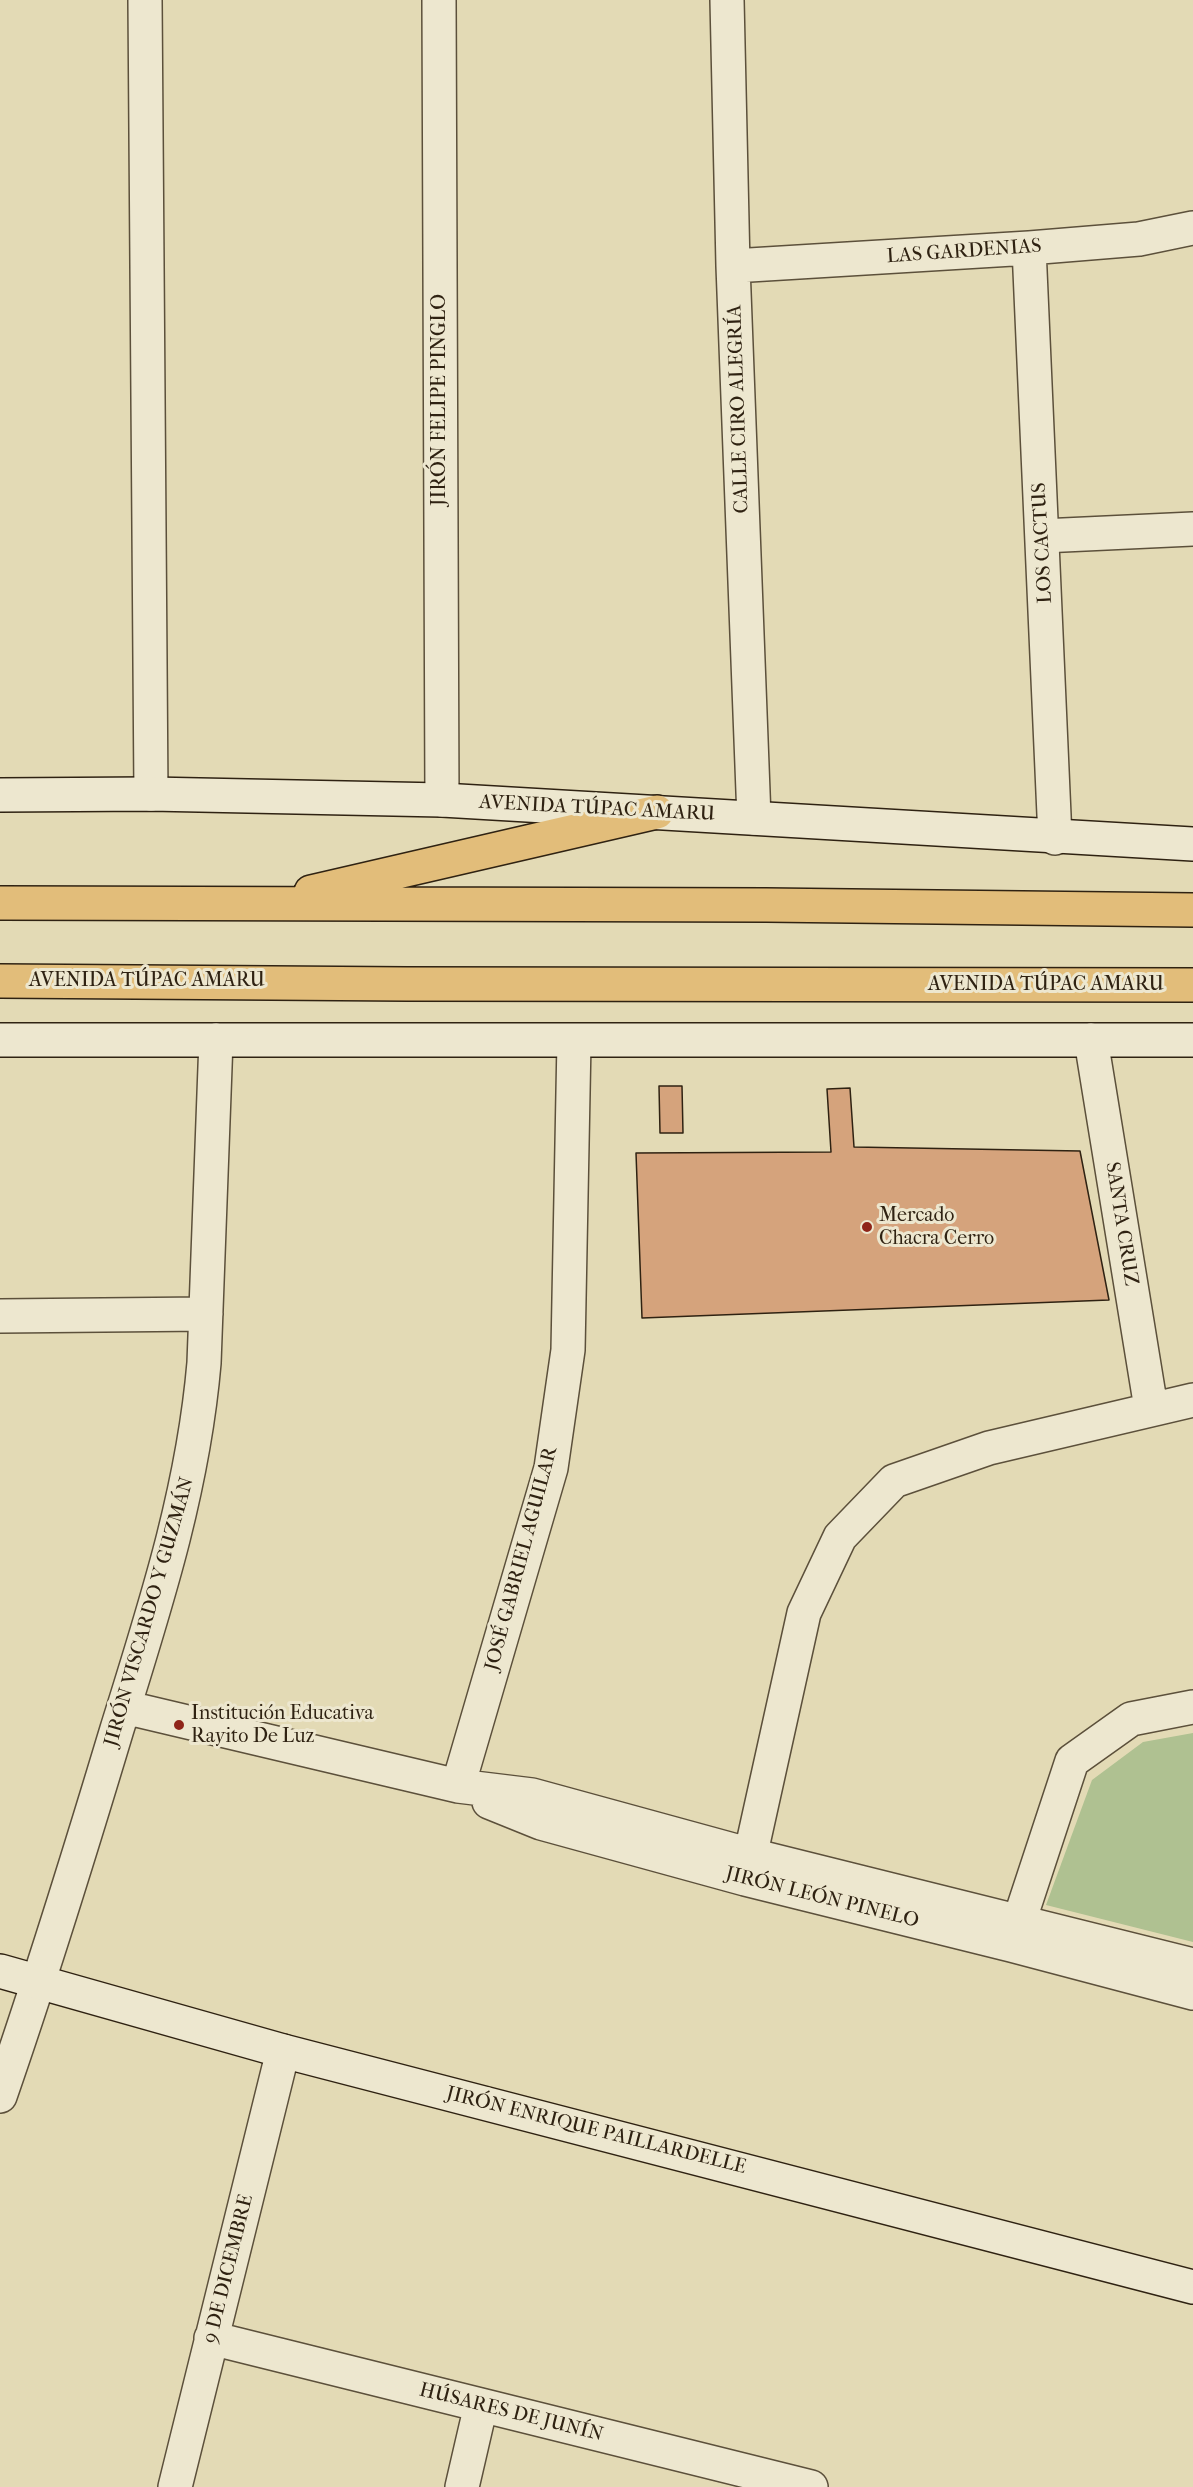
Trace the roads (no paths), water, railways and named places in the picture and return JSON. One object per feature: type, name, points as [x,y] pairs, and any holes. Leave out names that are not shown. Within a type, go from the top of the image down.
[{"type":"highway","points":[[256,904],[657,812]]},
{"type":"highway","points":[[0,903],[766,905],[1193,910]]},
{"type":"highway","name":"AVENIDA TÚPAC AMARU","points":[[0,981],[1193,985]]},
{"type":"street","points":[[145,0],[151,794]]},
{"type":"street","name":"JIRÓN FELIPE PINGLO","points":[[438,0],[442,800]]},
{"type":"street","name":"CALLE CIRO ALEGRÍA","points":[[727,0],[733,266],[754,818]]},
{"type":"street","name":"LAS GARDENIAS","points":[[733,266],[1139,239],[1193,228]]},
{"type":"street","name":"LOS CACTUS","points":[[1029,248],[1055,838]]},
{"type":"street","points":[[1042,536],[1193,529]]},
{"type":"street","name":"AVENIDA TÚPAC AMARU","points":[[0,795],[151,794],[442,800],[1055,838],[1193,844]]},
{"type":"street","points":[[0,1040],[1193,1040]]},
{"type":"street","name":"JIRÓN VISCARDO Y GUZMÁN","points":[[0,2096],[40,1982],[124,1707],[176,1533],[190,1473],[200,1413],[206,1314],[216,1040]]},
{"type":"street","name":"SANTA CRUZ","points":[[1091,1040],[1151,1408]]},
{"type":"street","name":"JOSÉ GABRIEL AGUILAR","points":[[458,1786],[551,1468],[568,1350],[574,1041]]},
{"type":"street","points":[[0,1316],[206,1314]]},
{"type":"street","points":[[748,1867],[804,1613],[840,1537],[894,1481],[989,1448],[1151,1408],[1193,1400]]},
{"type":"street","name":"JIRÓN LEÓN PINELO","points":[[124,1707],[458,1786],[491,1803],[541,1823],[748,1867],[1015,1933],[1193,1965]]},
{"type":"street","points":[[1015,1933],[1072,1761],[1131,1719],[1193,1707]]},
{"type":"street","name":"JIRÓN LEÓN PINELO","points":[[1015,1933],[1193,1993]]},
{"type":"street","name":"JIRÓN ENRIQUE PAILLARDELLE","points":[[0,1971],[282,2050],[1193,2287]]},
{"type":"street","name":"9 DE DICEMBRE","points":[[175,2487],[282,2050]]},
{"type":"street","name":"HÚSARES DE JUNÍN","points":[[211,2338],[481,2405],[778,2483],[811,2487]]},
{"type":"street","points":[[462,2487],[481,2405]]},
{"type":"place","name":"Mercado Chacra Cerro","points":[[867,1227]]},
{"type":"place","name":"Institución Educativa Rayito De Luz","points":[[179,1725]]}]
